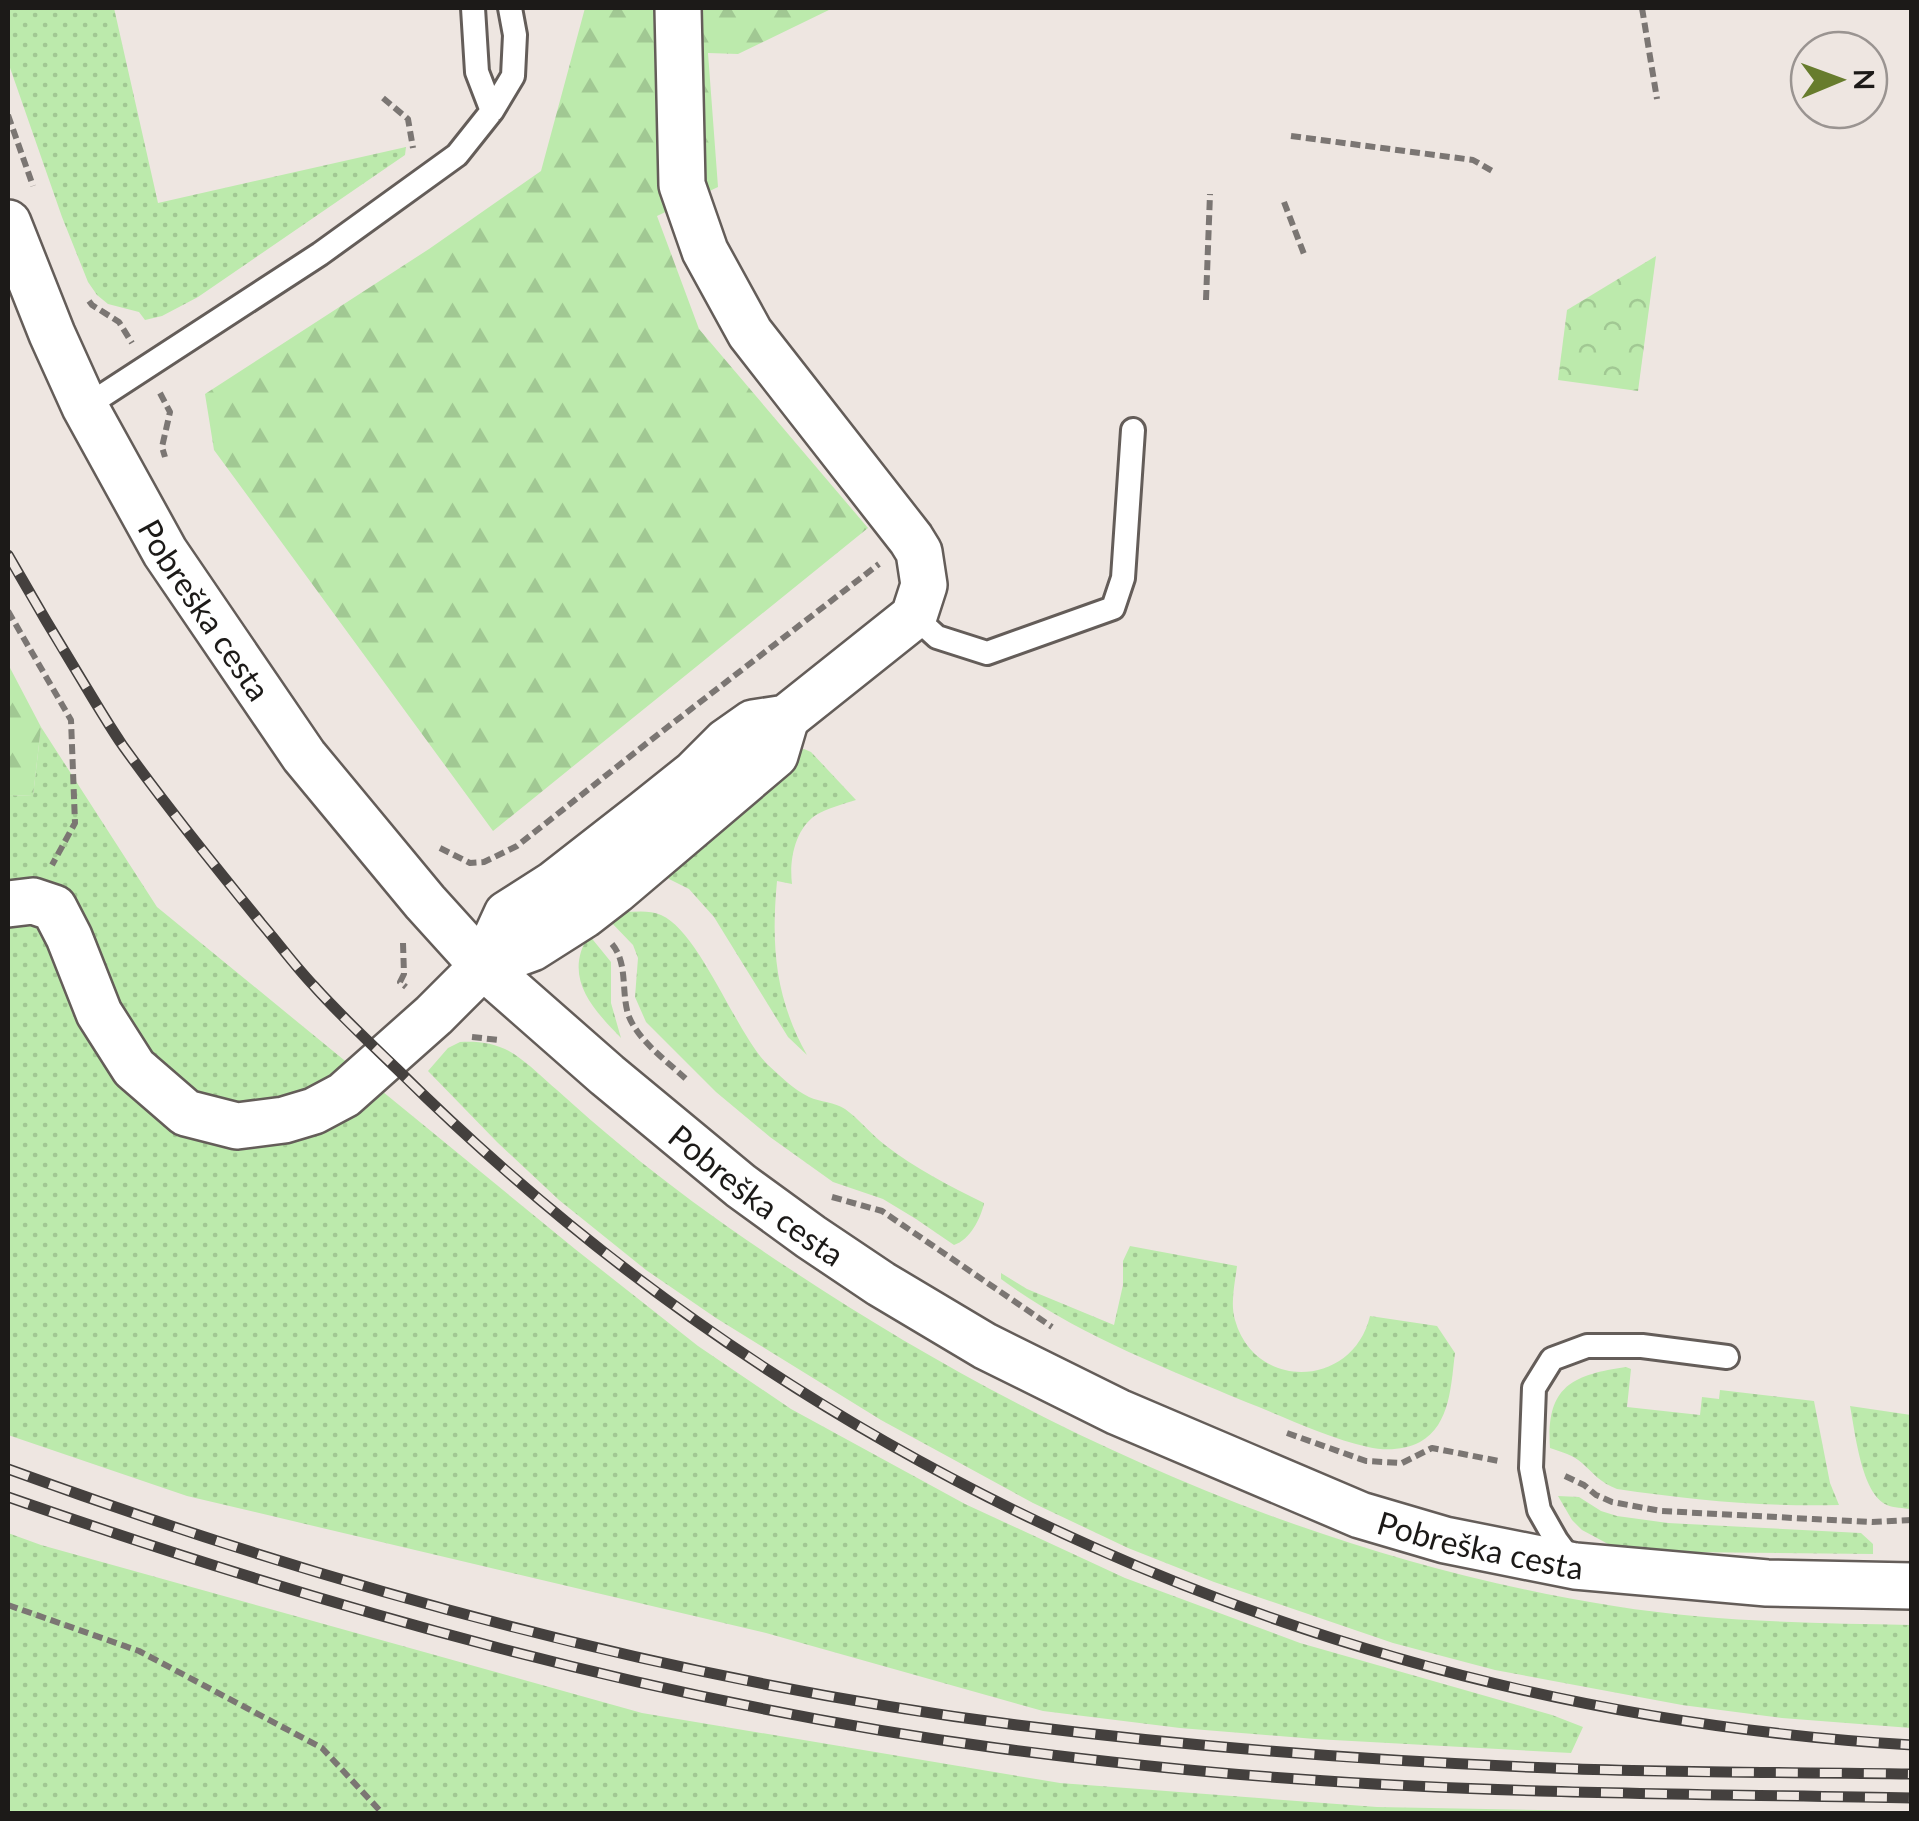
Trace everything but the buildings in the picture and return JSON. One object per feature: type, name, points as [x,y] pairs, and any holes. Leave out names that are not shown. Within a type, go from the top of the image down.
[{"type":"street","points":[[20,903],[54,908],[99,1013],[134,1068],[186,1113],[238,1126],[284,1120],[314,1111],[344,1096],[483,966],[532,948],[615,890],[775,754],[786,718],[914,616],[924,585],[918,552],[911,539],[750,333],[705,251],[682,185],[678,8]]},
{"type":"street","name":"Pobreška cesta","points":[[8,223],[85,407],[165,552],[304,756],[483,966],[740,1186],[882,1284],[985,1346],[1118,1412],[1360,1515],[1445,1540],[1575,1566],[1768,1583],[1912,1586]]},
{"type":"lane","points":[[473,8],[477,72],[492,111]]},
{"type":"lane","points":[[85,407],[320,254],[457,155],[514,76],[515,35],[510,8]]},
{"type":"lane","points":[[914,616],[936,636],[988,653],[1113,608],[1122,578],[1133,430]]},
{"type":"lane","points":[[1575,1566],[1539,1510],[1531,1468],[1534,1388],[1552,1358],[1588,1346],[1642,1346],[1728,1358]]},
{"type":"path","points":[[1642,8],[1657,98]]},
{"type":"path","points":[[383,98],[408,119],[414,154]]},
{"type":"path","points":[[1292,136],[1472,160],[1494,172]]},
{"type":"path","points":[[1206,300],[1210,194]]},
{"type":"path","points":[[1284,202],[1304,254]]},
{"type":"path","points":[[166,461],[162,447],[170,412]]},
{"type":"path","points":[[427,838],[470,862],[484,862],[517,846],[911,539]]},
{"type":"path","points":[[8,612],[71,720],[75,823],[20,903]]},
{"type":"path","points":[[609,942],[621,955],[629,1016],[642,1037],[699,1092]]},
{"type":"path","points":[[827,1196],[882,1211],[1055,1330]]},
{"type":"path","points":[[1280,1430],[1366,1461],[1402,1464],[1432,1448],[1531,1468],[1573,1479],[1612,1502],[1632,1506],[1680,1512],[1912,1520]]},
{"type":"path","points":[[8,1605],[139,1651],[322,1748],[383,1814]]},
{"type":"green space","points":[[8,8],[114,8],[158,203],[406,147],[405,155],[198,297],[162,316],[145,320],[139,312],[108,304],[88,282],[8,62]]},
{"type":"green space","points":[[585,8],[833,8],[738,54],[708,53],[718,187],[657,216],[699,329],[868,528],[493,831],[214,450],[205,394],[429,249],[541,171]]},
{"type":"green space","points":[[1656,256],[1638,391],[1558,380],[1567,310]]},
{"type":"green space","points":[[8,664],[41,727],[33,796],[8,795]]},
{"type":"green space","points":[[41,727],[157,907],[575,1249],[698,1346],[791,1409],[965,1504],[1125,1578],[1300,1643],[1583,1727],[1571,1753],[1315,1739],[1043,1711],[766,1633],[187,1496],[8,1435],[8,795],[33,796]]},
{"type":"green space","points":[[804,749],[856,800],[825,810],[809,821],[795,846],[792,884],[777,881],[778,971],[788,1013],[807,1055],[788,1037],[714,917],[689,889],[669,879],[667,874],[797,750]]},
{"type":"green space","points":[[624,912],[657,913],[675,925],[703,960],[755,1049],[787,1082],[809,1097],[845,1109],[908,1161],[984,1203],[970,1233],[954,1245],[883,1199],[833,1182],[716,1092],[646,1022],[635,997],[638,958],[633,945],[607,918]]},
{"type":"green space","points":[[589,935],[611,962],[611,1003],[621,1038],[584,991],[579,965]]},
{"type":"green space","points":[[460,1042],[488,1043],[514,1054],[685,1196],[771,1257],[887,1330],[984,1386],[1186,1482],[1290,1523],[1397,1557],[1505,1585],[1614,1606],[1688,1615],[1911,1625],[1911,1728],[1682,1705],[1495,1670],[1393,1643],[1128,1548],[1033,1503],[881,1420],[646,1270],[559,1200],[428,1071],[448,1048]]},
{"type":"green space","points":[[1130,1246],[1237,1266],[1235,1320],[1246,1343],[1262,1360],[1282,1369],[1304,1372],[1325,1368],[1345,1357],[1360,1340],[1370,1316],[1437,1326],[1455,1353],[1448,1402],[1438,1425],[1420,1442],[1401,1448],[1374,1448],[1338,1438],[1120,1348],[1058,1316],[1001,1279],[1001,1273],[1027,1289],[1114,1325],[1123,1285],[1123,1261]]},
{"type":"green space","points":[[1631,1369],[1627,1407],[1700,1415],[1702,1397],[1719,1399],[1720,1390],[1814,1401],[1830,1483],[1839,1505],[1728,1502],[1617,1489],[1575,1458],[1550,1448],[1552,1411],[1565,1388],[1590,1375]]},
{"type":"green space","points":[[1850,1406],[1911,1415],[1911,1509],[1887,1505],[1871,1488]]},
{"type":"green space","points":[[1558,1496],[1579,1497],[1617,1516],[1668,1523],[1861,1533],[1873,1544],[1873,1554],[1684,1552],[1610,1545],[1582,1530]]},
{"type":"green space","points":[[8,1533],[642,1713],[1060,1783],[1377,1807],[1710,1813],[8,1813]]},
{"type":"railway","points":[[8,555],[123,746],[307,978],[397,1069],[556,1213],[725,1341],[904,1452],[1092,1546],[1287,1623],[1490,1682],[1698,1723],[1912,1745]]},
{"type":"railway","points":[[8,1469],[255,1553],[505,1625],[632,1656],[888,1706],[1083,1733],[1350,1757],[1596,1770],[1912,1774]]},
{"type":"railway","points":[[8,1497],[373,1614],[620,1678],[870,1729],[1072,1757],[1298,1779],[1528,1791],[1912,1798]]}]
